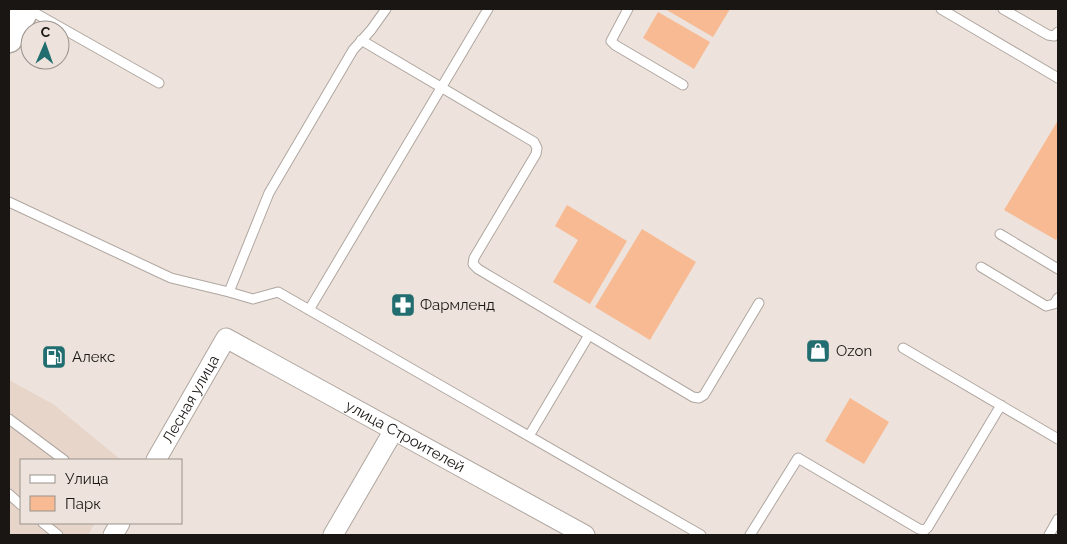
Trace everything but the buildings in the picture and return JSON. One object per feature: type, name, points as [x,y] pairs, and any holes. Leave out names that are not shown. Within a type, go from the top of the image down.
[{"type":"main road","points":[[9,37],[27,9]]},
{"type":"street","name":"улица Строителей","points":[[226,338],[585,535]]},
{"type":"street","name":"Лесная улица","points":[[157,459],[226,338]]},
{"type":"street","points":[[333,535],[394,430]]},
{"type":"street","points":[[113,535],[119,524]]},
{"type":"lane","points":[[27,9],[159,83]]},
{"type":"lane","points":[[229,292],[269,192],[353,50],[386,9]]},
{"type":"lane","points":[[309,310],[488,9]]},
{"type":"lane","points":[[628,9],[611,41],[683,86]]},
{"type":"lane","points":[[941,9],[1058,78]]},
{"type":"lane","points":[[1003,9],[1048,35],[1054,36],[1058,32]]},
{"type":"lane","points":[[361,40],[534,142],[537,148],[536,154],[474,258],[473,264],[478,269],[693,397],[699,398],[704,395],[759,303]]},
{"type":"lane","points":[[9,202],[171,278],[253,299],[278,292],[701,535]]},
{"type":"lane","points":[[1000,234],[1058,269]]},
{"type":"lane","points":[[981,268],[1046,306],[1054,304],[1058,298]]},
{"type":"lane","points":[[529,436],[589,335]]},
{"type":"lane","points":[[903,348],[1058,439]]},
{"type":"lane","points":[[750,535],[798,458],[919,529],[925,530],[1001,405]]},
{"type":"lane","points":[[9,418],[63,459]]},
{"type":"lane","points":[[9,494],[20,504]]},
{"type":"lane","points":[[1049,535],[1058,519]]},
{"type":"lane","points":[[44,524],[58,535]]},
{"type":"shaded area","points":[[9,380],[53,404],[120,459],[20,459],[20,524],[94,524],[88,535],[9,535]]},
{"type":"green space","points":[[665,9],[730,9],[713,37]]},
{"type":"green space","points":[[658,12],[710,42],[694,69],[643,38]]},
{"type":"green space","points":[[1057,122],[1058,237],[1056,240],[1004,210]]},
{"type":"green space","points":[[567,205],[627,241],[590,304],[553,282],[578,240],[555,226]]},
{"type":"green space","points":[[642,229],[696,262],[650,340],[595,307]]},
{"type":"green space","points":[[850,398],[889,422],[864,464],[825,441]]},
{"type":"place","name":"Фармленд","points":[[403,305]]},
{"type":"place","name":"Ozon","points":[[818,351]]},
{"type":"place","name":"Алекс","points":[[54,357]]}]
